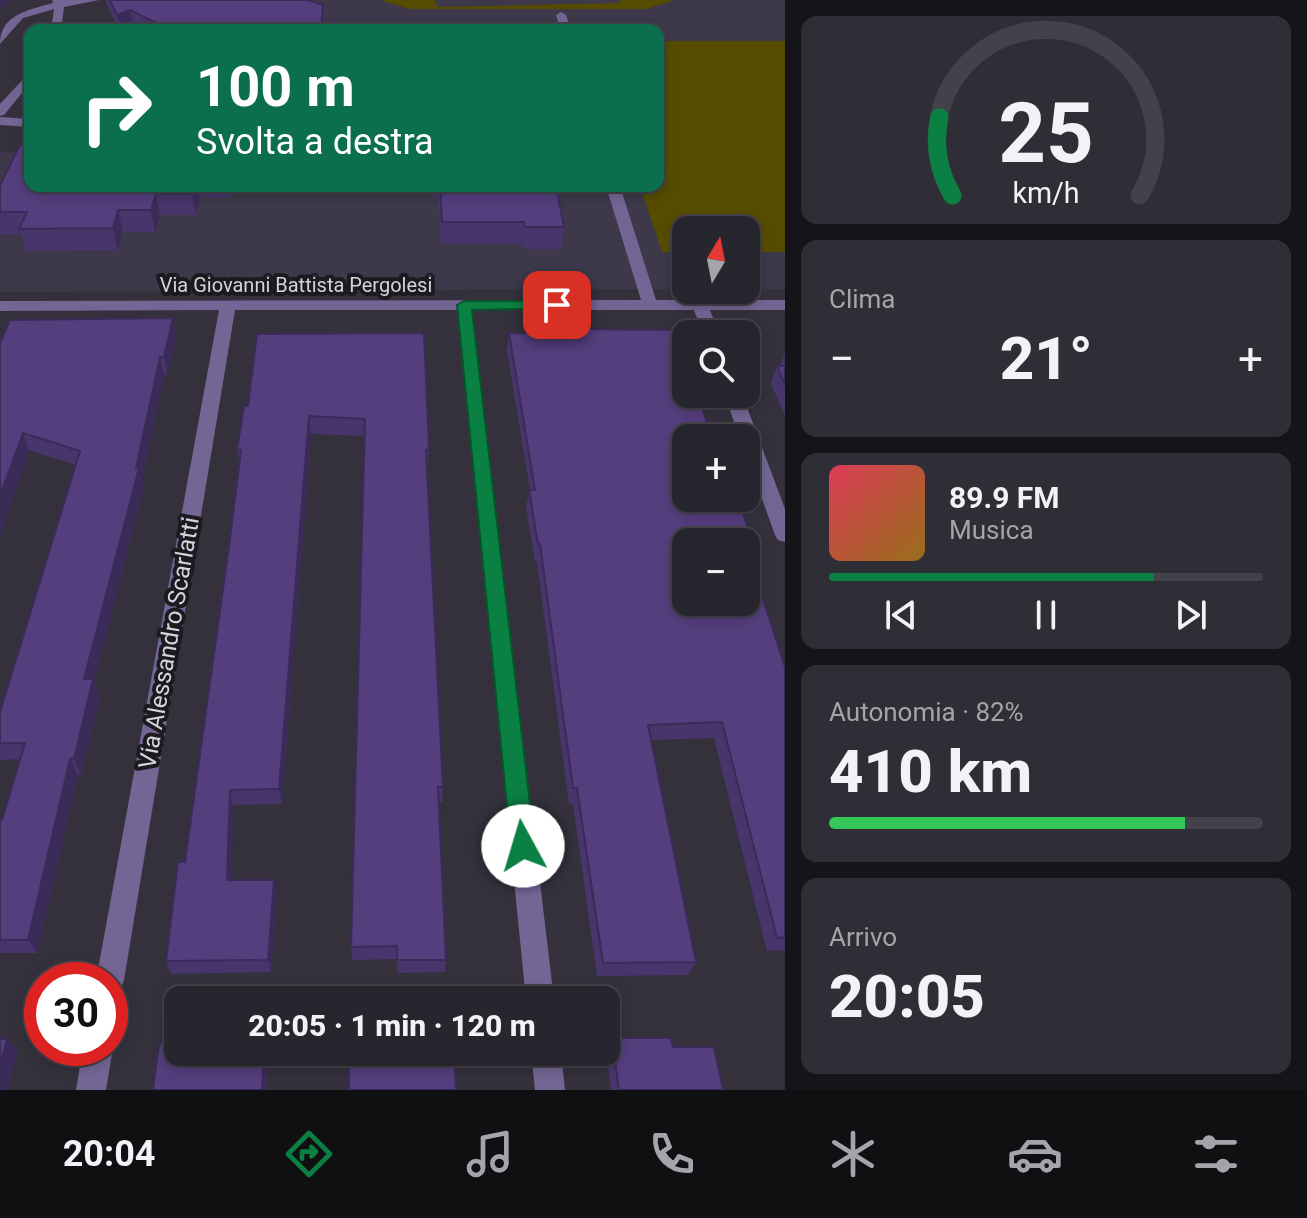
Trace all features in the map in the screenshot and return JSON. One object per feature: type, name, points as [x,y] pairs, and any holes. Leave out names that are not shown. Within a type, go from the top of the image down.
[{"type":"street","points":[[0,41],[15,18],[58,2],[94,0]]},
{"type":"street","points":[[56,24],[58,2]]},
{"type":"street","points":[[561,15],[564,24]]},
{"type":"street","points":[[0,112],[24,82]]},
{"type":"street","points":[[0,121],[24,123]]},
{"type":"street","points":[[615,192],[650,305]]},
{"type":"street","name":"Via Alessandro Scarlatti","points":[[113,962],[228,305]]},
{"type":"street","points":[[464,305],[538,986]]},
{"type":"street","points":[[700,305],[706,320]]},
{"type":"street","name":"Via Giovanni Battista Pergolesi","points":[[0,306],[785,305]]},
{"type":"street","points":[[738,408],[785,535]]},
{"type":"street","points":[[91,1090],[95,1066]]},
{"type":"street","points":[[547,1066],[550,1090]]},
{"type":"shaded area","points":[[289,0],[785,0],[785,289],[760,289],[760,216],[672,216],[672,289],[0,292],[0,152],[24,153],[24,192],[664,192],[664,24],[223,24]]},
{"type":"shaded area","points":[[380,0],[435,0],[439,7],[675,0],[646,9],[410,9]]},
{"type":"shaded area","points":[[664,41],[785,41],[785,252],[760,252],[760,216],[672,216],[672,252],[662,252],[642,192],[664,192]]},
{"type":"building","points":[[110,0],[308,0],[323,5],[321,24],[159,24],[130,10],[117,15]]},
{"type":"building","points":[[20,145],[24,145],[24,192],[192,192],[156,194],[151,210],[118,210],[113,228],[19,229],[27,212],[0,212],[0,185]]},
{"type":"building","points":[[440,192],[557,192],[564,227],[525,227],[524,222],[442,222]]},
{"type":"building","points":[[173,318],[164,357],[160,357],[136,468],[139,468],[84,679],[93,679],[74,759],[70,759],[28,940],[0,940],[0,820],[25,743],[0,743],[0,712],[80,451],[23,433],[0,496],[0,343],[10,320]]},
{"type":"building","points":[[562,329],[672,330],[672,408],[702,408],[707,424],[672,424],[672,512],[743,512],[748,528],[672,528],[672,616],[760,616],[760,590],[785,667],[785,937],[777,938],[722,722],[648,725],[696,962],[603,963],[577,788],[573,788],[540,544],[529,490],[535,490],[509,333],[563,334]]},
{"type":"building","points":[[424,333],[429,450],[426,450],[443,787],[438,787],[446,960],[397,960],[397,946],[351,947],[365,419],[309,416],[279,789],[230,790],[227,880],[274,880],[268,960],[166,961],[178,862],[185,862],[229,546],[241,450],[237,450],[244,406],[248,406],[257,334]]},
{"type":"building","points":[[777,366],[785,366],[785,385]]},
{"type":"building","points":[[620,1038],[671,1038],[673,1047],[714,1047],[723,1090],[619,1090],[616,1066],[620,1066]]},
{"type":"building","points":[[0,1039],[7,1039],[0,1067]]},
{"type":"building","points":[[159,1044],[164,1044],[164,1066],[263,1066],[262,1090],[153,1090]]},
{"type":"building","points":[[349,1066],[455,1066],[456,1090],[349,1090]]},
{"type":"route","points":[[523,846],[464,305],[557,305]]}]
